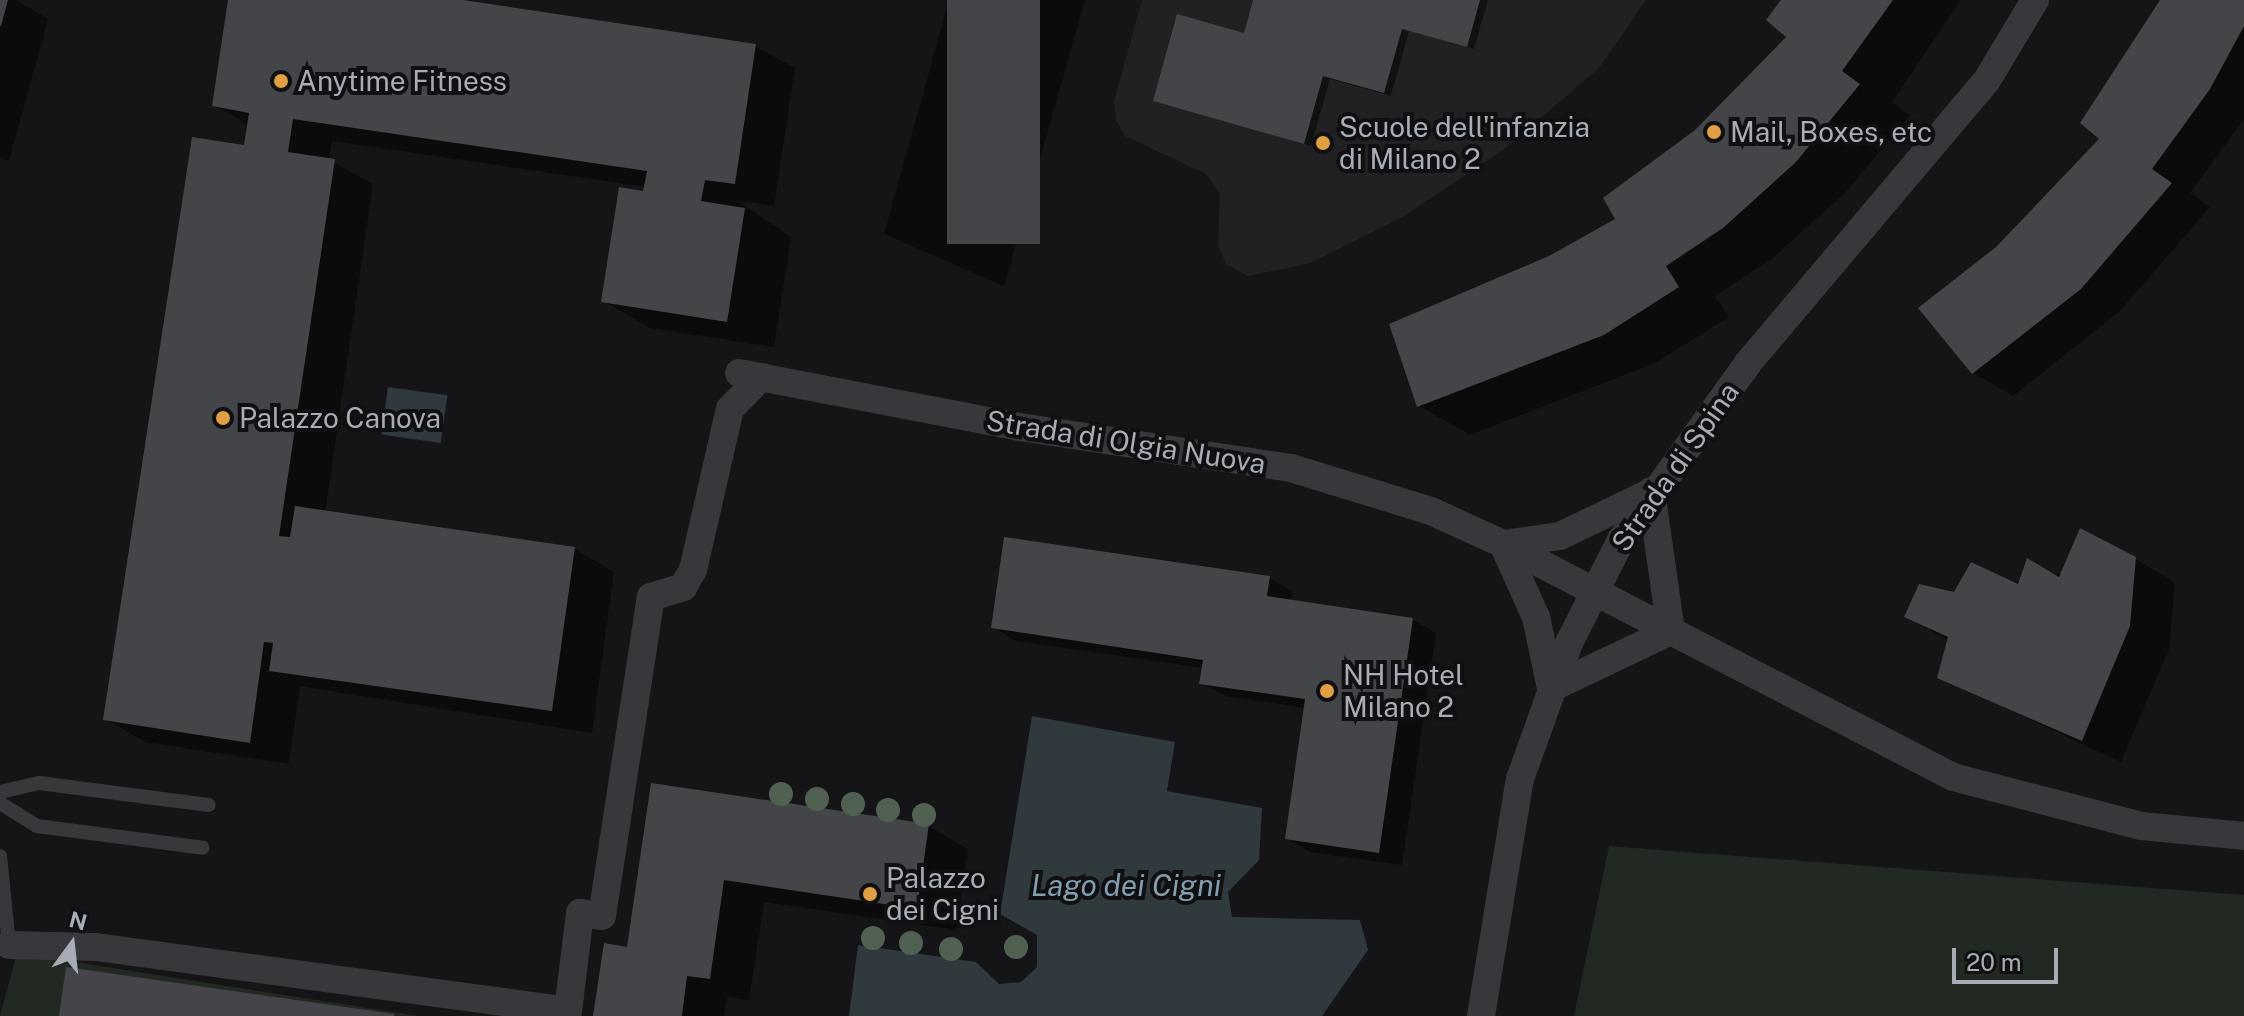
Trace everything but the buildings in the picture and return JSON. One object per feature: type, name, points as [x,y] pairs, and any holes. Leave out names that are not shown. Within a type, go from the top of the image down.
[{"type":"street","name":"Strada di Spina","points":[[1481,1016],[1511,813],[1551,688],[1594,592],[1651,491],[1748,363],[1987,80],[2035,0]]},
{"type":"street","name":"Strada di Olgia Nuova","points":[[9,945],[96,947],[568,1011],[580,913],[602,916],[651,597],[683,587],[693,570],[730,409],[750,375],[1291,468],[1431,511],[1503,544],[1953,777],[2141,826],[2244,836]]},
{"type":"street","points":[[1651,491],[1671,631],[1551,688],[1536,617],[1503,544],[1560,536],[1651,491]]},
{"type":"lane","points":[[0,792],[39,783],[209,805]]},
{"type":"lane","points":[[0,803],[37,826],[203,848]]},
{"type":"lane","points":[[0,856],[9,945]]},
{"type":"shaded area","name":"Scuole dell'infanzia di Milano 2","points":[[1142,0],[1646,0],[1599,68],[1502,151],[1402,217],[1310,263],[1248,276],[1226,264],[1218,245],[1220,194],[1206,174],[1125,136],[1116,120],[1114,101]]},
{"type":"shaded area","points":[[1609,846],[2244,895],[2244,1016],[1574,1016]]},
{"type":"shaded area","points":[[17,953],[419,1016],[0,1016]]},
{"type":"water","points":[[388,387],[447,395],[441,443],[381,435]]},
{"type":"water","name":"Lago dei Cigni","points":[[1032,716],[1175,742],[1167,791],[1262,808],[1259,860],[1228,892],[1232,917],[1360,920],[1368,950],[1322,1016],[849,1016],[858,945],[976,962],[999,984],[1021,982],[1037,967],[1037,935],[1000,914]]},
{"type":"place","name":"Anytime Fitness","points":[[281,81]]},
{"type":"place","name":"Mail, Boxes, etc","points":[[1714,132]]},
{"type":"place","name":"Scuole dell'infanzia di Milano 2","points":[[1323,143]]},
{"type":"place","name":"Palazzo Canova","points":[[223,418]]},
{"type":"place","name":"NH Hotel Milano 2","points":[[1327,691]]},
{"type":"place","name":"Palazzo dei Cigni","points":[[870,894]]}]
